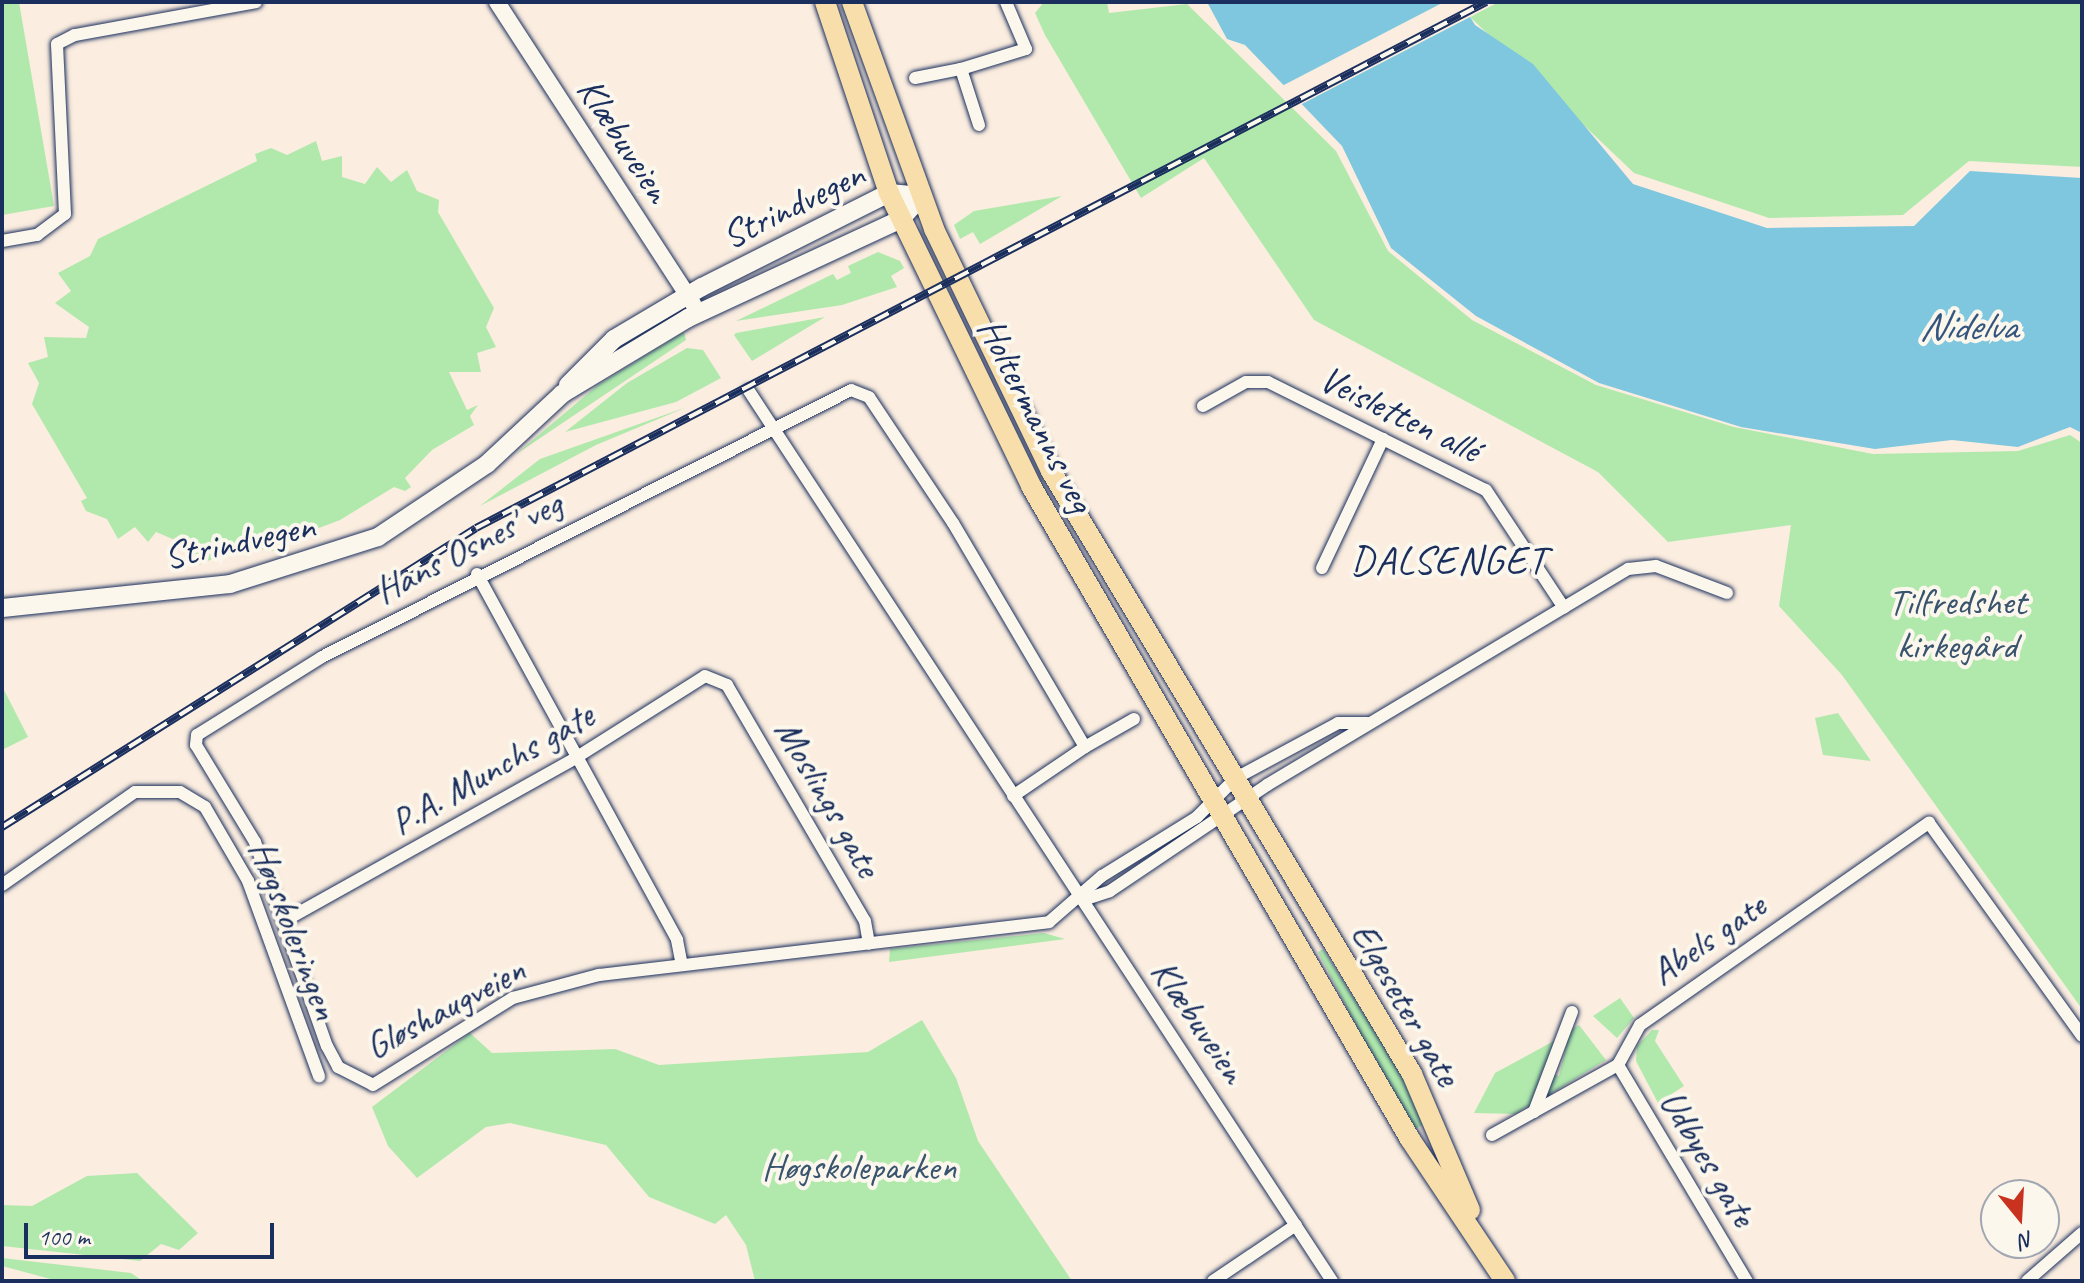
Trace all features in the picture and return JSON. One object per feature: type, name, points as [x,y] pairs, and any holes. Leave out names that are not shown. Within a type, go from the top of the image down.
[{"type":"main road","name":"Holtermanns veg","points":[[825,2],[889,193],[1031,486],[1231,826]]},
{"type":"main road","name":"Holtermanns veg","points":[[852,2],[922,196],[966,301],[1073,512],[1236,778],[1247,801]]},
{"type":"main road","name":"Strindvegen","points":[[2,608],[21,611],[230,584],[344,552],[441,500],[562,394],[614,339],[688,296],[889,193],[922,196]]},
{"type":"main road","name":"Strindvegen","points":[[562,394],[699,313],[901,219],[922,196]]},
{"type":"main road","name":"Strindvegen","points":[[2,620],[21,611]]},
{"type":"main road","name":"Elgeseter gate","points":[[1247,801],[1412,1074],[1487,1250]]},
{"type":"main road","name":"Elgeseter gate","points":[[1231,826],[1410,1139],[1505,1281]]},
{"type":"street","points":[[2,241],[37,235],[65,214],[57,44],[75,35],[256,2]]},
{"type":"street","name":"Klæbuveien","points":[[497,2],[699,313]]},
{"type":"street","points":[[915,78],[961,69],[1026,49],[1006,2]]},
{"type":"street","points":[[961,69],[979,125]]},
{"type":"street","name":"Veisletten allé","points":[[1203,406],[1246,382],[1268,382],[1486,490],[1564,608]]},
{"type":"street","points":[[774,426],[851,390],[869,397],[1085,747]]},
{"type":"street","name":"Klæbuveien","points":[[749,391],[1080,901],[1332,1281]]},
{"type":"street","name":"Hans Osnes' veg","points":[[197,735],[322,657],[477,574],[774,426]]},
{"type":"street","points":[[1322,568],[1383,439]]},
{"type":"street","name":"Gløshaugveien","points":[[197,735],[255,842],[332,1057],[373,1085],[513,998],[681,961],[1030,927],[1080,901],[1110,891],[1231,826],[1247,801],[1368,723],[1644,564],[1727,593]]},
{"type":"street","points":[[477,574],[677,940],[681,961]]},
{"type":"street","name":"P.A. Munchs gate","points":[[284,921],[577,757],[705,676],[727,685]]},
{"type":"street","name":"Moslings gate","points":[[727,685],[865,921],[869,944]]},
{"type":"street","points":[[1013,796],[1085,747],[1134,719]]},
{"type":"street","name":"Gløshaugveien","points":[[1080,901],[1102,876],[1197,817],[1236,778],[1338,723],[1368,723]]},
{"type":"street","name":"Høgskoleringen","points":[[2,885],[135,792],[180,792],[205,807],[248,881],[319,1076]]},
{"type":"street","name":"Abels gate","points":[[1618,1065],[1630,1035],[1650,1017],[1929,823],[2082,1036]]},
{"type":"street","points":[[1534,1112],[1572,1012]]},
{"type":"street","points":[[1492,1135],[1618,1065]]},
{"type":"street","name":"Udbyes gate","points":[[1618,1065],[1747,1281]]},
{"type":"street","points":[[1213,1281],[1296,1225]]},
{"type":"street","points":[[2027,1281],[2082,1233]]},
{"type":"green space","points":[[2,2],[19,2],[54,206],[2,215]]},
{"type":"green space","name":"Tilfredshet kirkegård","points":[[1044,2],[1107,2],[1109,13],[1187,4],[1336,151],[1388,251],[1472,320],[1596,385],[1734,427],[1873,454],[2018,451],[2070,435],[2082,443],[2082,1009],[1842,675],[1779,606],[1791,525],[1668,542],[1598,472],[1314,320],[1204,158],[1141,198],[1045,35],[1035,13]]},
{"type":"green space","points":[[1499,2],[2082,2],[2082,167],[1969,161],[1903,215],[1769,218],[1634,173],[1470,17]]},
{"type":"green space","points":[[316,141],[322,161],[342,156],[342,177],[365,184],[377,167],[391,182],[407,170],[417,191],[439,200],[438,212],[494,308],[486,327],[496,347],[477,353],[481,372],[449,372],[467,410],[478,405],[470,416],[474,425],[432,450],[405,478],[411,487],[405,491],[394,487],[340,520],[282,542],[280,552],[242,546],[194,567],[182,543],[156,532],[148,542],[135,527],[118,539],[107,519],[86,511],[81,501],[87,498],[32,404],[39,383],[28,363],[48,357],[44,337],[86,338],[89,327],[55,303],[71,291],[58,273],[90,256],[98,239],[257,161],[255,154],[271,148],[287,155]]},
{"type":"green space","points":[[1062,196],[980,244],[973,232],[960,239],[954,225],[974,211]]},
{"type":"green space","points":[[878,252],[900,261],[904,268],[891,276],[897,287],[842,305],[736,321],[833,274],[837,280],[851,273],[848,266]]},
{"type":"green space","points":[[825,317],[752,361],[734,335],[736,333]]},
{"type":"green space","points":[[684,332],[686,340],[515,455],[598,385]]},
{"type":"green space","points":[[687,348],[703,350],[721,378],[676,402],[565,432],[627,383]]},
{"type":"green space","points":[[687,407],[596,445],[480,506],[540,459]]},
{"type":"green space","points":[[2,686],[28,737],[2,750]]},
{"type":"green space","points":[[1838,713],[1871,761],[1823,755],[1815,718]]},
{"type":"green space","points":[[1044,933],[1065,939],[889,962],[890,949]]},
{"type":"green space","points":[[1323,949],[1406,1081],[1425,1124],[1415,1129],[1373,1058],[1318,952]]},
{"type":"green space","points":[[1620,998],[1634,1018],[1617,1038],[1593,1016]]},
{"type":"green space","name":"Høgskoleparken","points":[[922,1020],[956,1078],[978,1141],[1072,1281],[755,1281],[746,1245],[726,1215],[715,1224],[649,1197],[606,1145],[510,1123],[486,1127],[417,1178],[388,1146],[372,1107],[470,1033],[492,1053],[615,1049],[659,1065],[868,1052]]},
{"type":"green space","points":[[1579,1025],[1606,1060],[1545,1097],[1553,1074],[1559,1076],[1570,1030]]},
{"type":"green space","points":[[1652,1030],[1659,1030],[1655,1041],[1684,1086],[1658,1103],[1636,1061],[1637,1046]]},
{"type":"green space","points":[[1554,1041],[1530,1105],[1515,1114],[1474,1113],[1495,1073]]},
{"type":"green space","points":[[137,1173],[198,1233],[179,1250],[161,1244],[140,1261],[2,1246],[2,1205],[32,1206],[87,1176]]},
{"type":"green space","points":[[2,1258],[131,1273],[143,1281],[58,1281],[2,1266]]},
{"type":"water","name":"Nidelva","points":[[1207,2],[1461,2],[1475,25],[1533,64],[1633,184],[1767,228],[1914,226],[1970,171],[2082,178],[2082,433],[2070,427],[2018,447],[1952,440],[1875,449],[1741,427],[1599,383],[1476,316],[1391,248],[1342,146],[1245,45],[1227,39]]},
{"type":"pier","points":[[1444,2],[1466,2],[1474,15],[1298,106],[1280,87]]},
{"type":"railway","points":[[2,827],[476,528],[1486,2]]},
{"type":"district","name":"DALSENGET","points":[[1449,560]]}]
